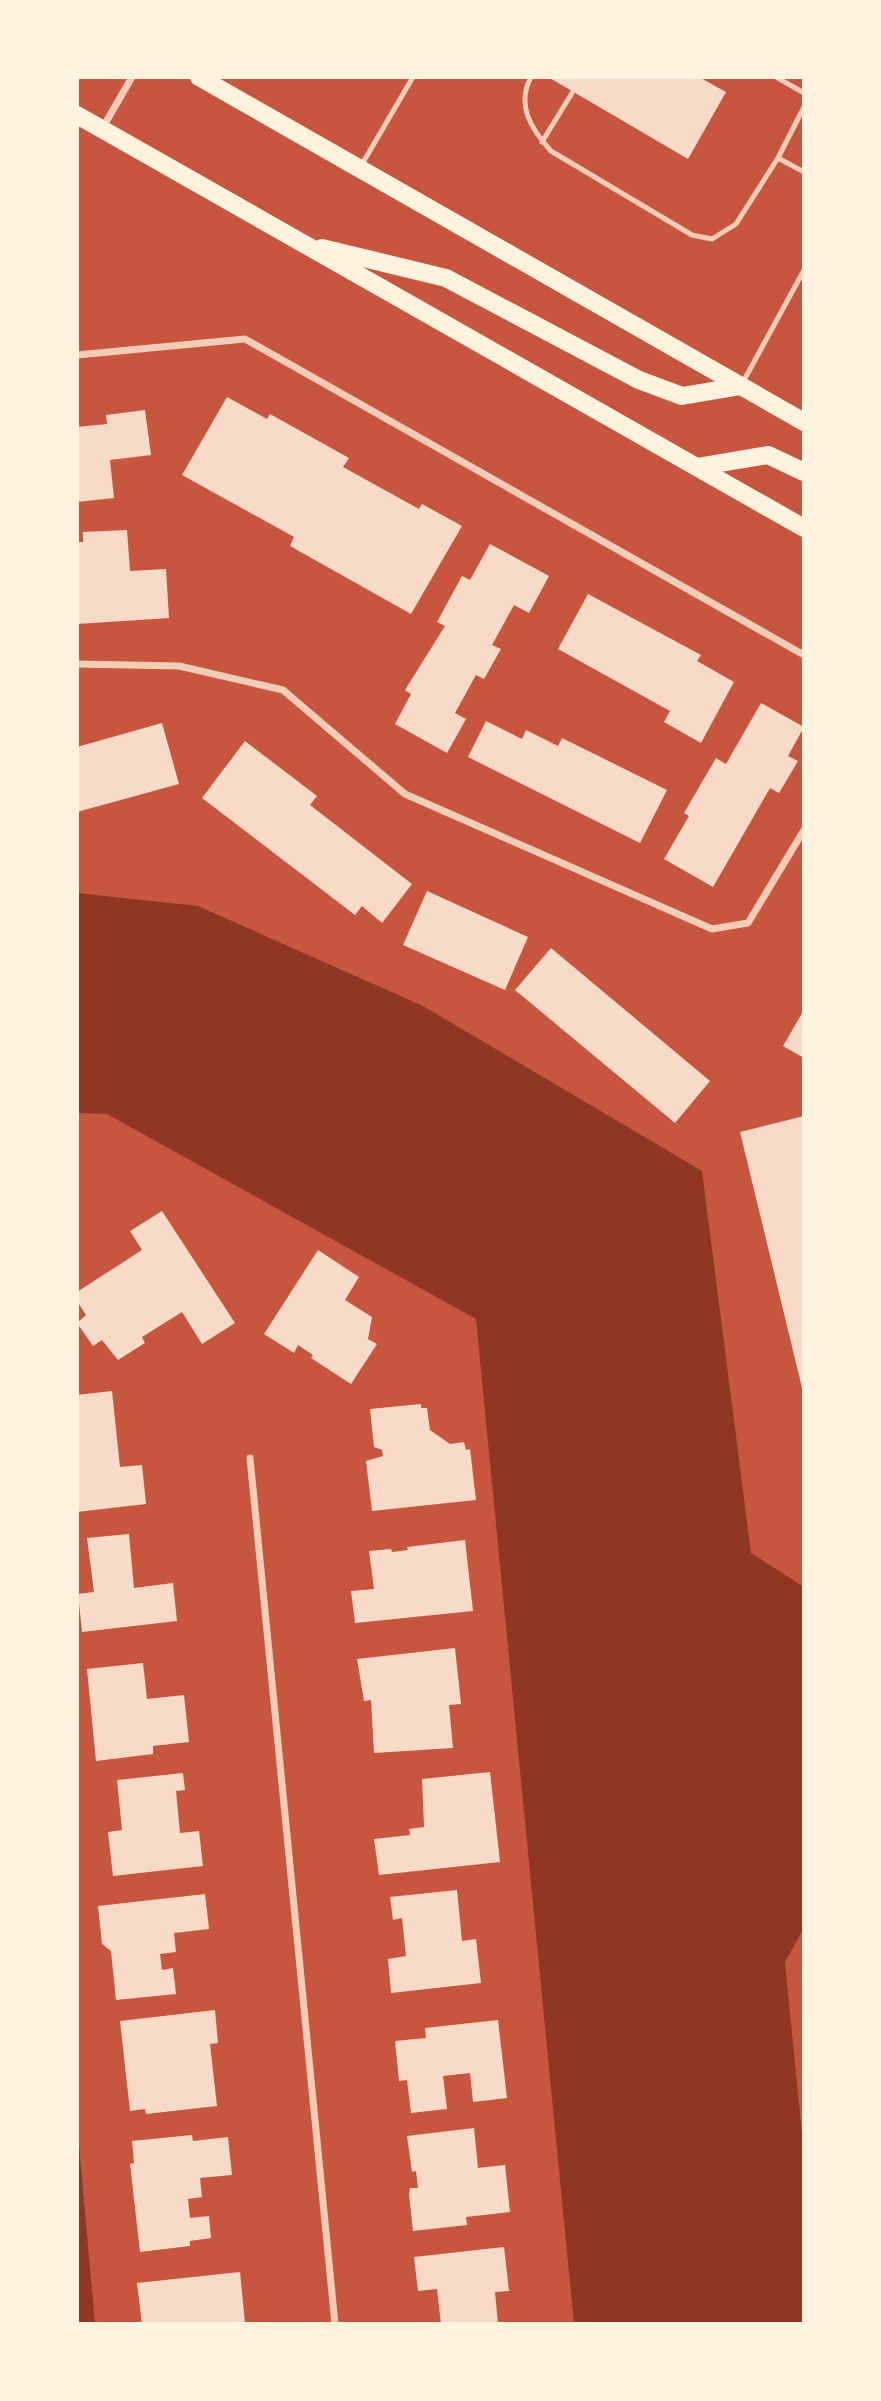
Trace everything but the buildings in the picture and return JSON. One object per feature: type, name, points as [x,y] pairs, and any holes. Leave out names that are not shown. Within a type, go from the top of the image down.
[{"type":"main road","points":[[200,77],[804,422]]},
{"type":"main road","points":[[77,115],[804,528]]},
{"type":"main road","points":[[301,243],[446,278],[639,380],[682,396],[741,386]]},
{"type":"main road","points":[[697,467],[768,455],[804,472]]},
{"type":"street","points":[[102,129],[132,77]]},
{"type":"street","points":[[77,355],[245,339],[804,655]]},
{"type":"street","points":[[77,664],[179,666],[283,690],[405,794],[712,929],[748,923],[804,830]]},
{"type":"street","points":[[250,1458],[335,2324]]},
{"type":"lane","points":[[359,169],[413,77]]},
{"type":"lane","points":[[531,77],[524,91],[526,112],[542,142],[551,151],[692,235],[712,239],[737,224],[778,158],[804,107]]},
{"type":"lane","points":[[776,77],[804,93]]},
{"type":"lane","points":[[542,142],[572,93]]},
{"type":"lane","points":[[778,158],[804,172]]},
{"type":"lane","points":[[741,386],[804,270]]},
{"type":"shaded area","points":[[77,893],[198,906],[423,1006],[702,1171],[751,1553],[804,1587],[804,1928],[785,1962],[804,2155],[804,2324],[574,2324],[476,1319],[107,1114],[77,1113]]},
{"type":"shaded area","points":[[77,2123],[95,2324],[77,2324]]}]
